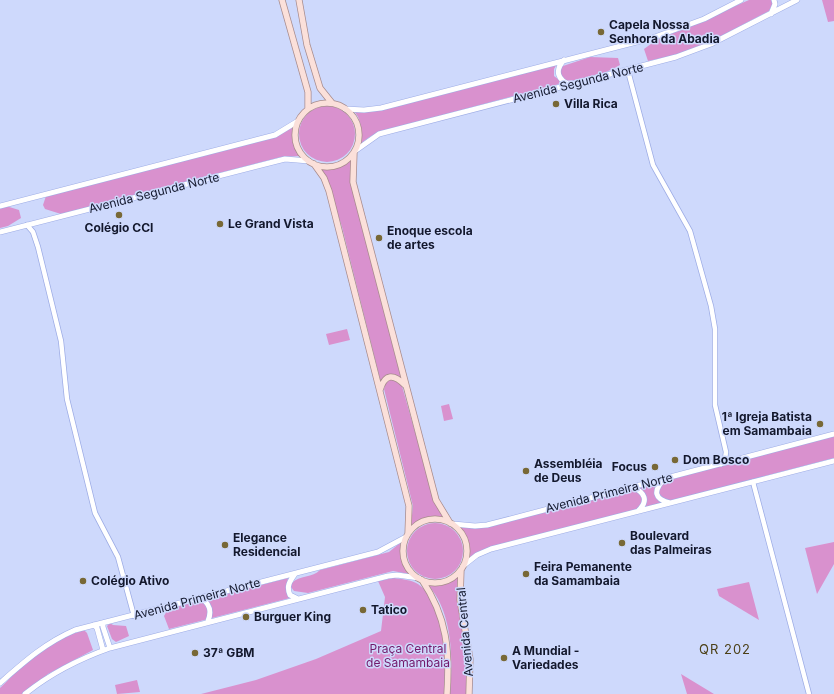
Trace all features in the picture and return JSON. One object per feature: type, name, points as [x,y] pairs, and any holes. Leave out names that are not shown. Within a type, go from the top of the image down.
[{"type":"main road","points":[[282,0],[308,92],[308,109]]},
{"type":"main road","points":[[299,0],[307,45],[320,88],[332,103]]},
{"type":"main road","name":"Avenida Segunda Norte","points":[[346,108],[364,110],[381,108],[665,34],[704,19],[741,0]]},
{"type":"main road","points":[[771,14],[774,0]]},
{"type":"main road","name":"Avenida Segunda Norte","points":[[354,152],[379,134],[628,70],[690,52],[771,14],[797,0]]},
{"type":"main road","points":[[564,60],[559,66],[558,76],[560,80],[570,85]]},
{"type":"main road","points":[[0,206],[275,135],[298,121],[308,109],[324,103],[332,103],[346,108],[357,123],[359,133],[358,142],[354,152],[348,159],[335,166],[324,166],[312,162]]},
{"type":"main road","points":[[298,121],[295,130],[298,148],[312,162],[324,178],[329,191],[409,506],[407,535],[403,550],[404,558],[407,566],[420,579],[436,583],[443,582],[456,575],[462,568],[467,553],[465,539],[460,531],[451,524],[438,519],[422,522],[414,527],[407,535]]},
{"type":"main road","points":[[354,152],[353,182],[405,385],[436,500],[451,524]]},
{"type":"main road","name":"Avenida Segunda Norte","points":[[0,232],[285,159],[312,162]]},
{"type":"main road","points":[[380,390],[384,380],[390,377],[398,378],[405,385]]},
{"type":"main road","name":"Avenida Primeira Norte","points":[[451,524],[475,526],[487,525],[834,434]]},
{"type":"main road","name":"Avenida Primeira Norte","points":[[462,568],[477,555],[491,549],[834,461]]},
{"type":"main road","points":[[664,479],[657,487],[657,494],[660,499],[671,503]]},
{"type":"main road","points":[[632,487],[642,493],[645,498],[644,505],[638,512]]},
{"type":"main road","name":"Avenida Primeira Norte","points":[[0,683],[37,651],[56,638],[75,630],[296,574],[383,550],[407,535]]},
{"type":"main road","name":"Avenida Central","points":[[462,568],[460,600],[470,659],[469,694]]},
{"type":"main road","points":[[296,574],[289,581],[288,589],[290,595],[298,599]]},
{"type":"main road","name":"Avenida Primeira Norte","points":[[24,694],[65,667],[103,650],[208,621],[388,576],[397,575],[420,579]]},
{"type":"main road","name":"Avenida Central","points":[[420,579],[438,606],[445,635],[448,675],[447,694]]},
{"type":"main road","points":[[201,598],[207,602],[210,608],[208,621]]},
{"type":"main road","points":[[103,623],[110,648]]},
{"type":"main road","points":[[94,625],[97,628],[103,650]]},
{"type":"street","points":[[628,70],[653,165],[690,231],[711,306],[715,329],[715,405],[726,452],[725,459],[721,464]]},
{"type":"street","points":[[32,232],[34,224]]},
{"type":"street","points":[[27,225],[32,232],[62,341],[67,399],[88,487],[97,518],[122,568],[134,616]]},
{"type":"street","points":[[726,452],[735,460]]},
{"type":"street","points":[[753,482],[809,694]]},
{"type":"green space","points":[[749,0],[771,0],[773,3],[769,11],[702,46],[676,55],[648,61],[644,49],[655,41]]},
{"type":"green space","points":[[822,0],[834,0],[834,21],[828,22]]},
{"type":"green space","points":[[590,57],[618,58],[620,65],[586,79],[572,81],[565,80],[561,76],[560,67]]},
{"type":"green space","points":[[557,64],[554,69],[554,76],[563,83],[386,130],[371,136],[360,144],[361,126],[358,117],[353,110],[363,112]]},
{"type":"green space","points":[[322,106],[332,106],[347,114],[353,123],[355,134],[353,145],[347,154],[332,162],[322,162],[311,157],[304,150],[299,139],[299,129],[304,118],[311,111]]},
{"type":"green space","points":[[293,126],[293,143],[300,156],[281,157],[61,214],[45,209],[43,205],[46,196],[279,135]]},
{"type":"green space","points":[[351,160],[351,183],[401,378],[397,376],[381,383],[342,227],[327,180],[318,168],[327,169],[336,167]]},
{"type":"green space","points":[[6,206],[19,210],[21,218],[8,226],[0,228],[0,208]]},
{"type":"green space","points":[[347,329],[350,340],[329,345],[326,334]]},
{"type":"green space","points":[[391,379],[396,379],[402,386],[435,503],[444,517],[424,518],[411,525],[413,506],[384,389],[386,382]]},
{"type":"green space","points":[[449,404],[453,419],[444,421],[441,406]]},
{"type":"green space","points":[[834,436],[834,458],[490,548],[469,561],[468,543],[460,527],[487,527]]},
{"type":"green space","points":[[435,523],[446,526],[455,531],[460,540],[463,551],[460,562],[455,571],[446,576],[435,579],[424,576],[415,571],[410,562],[407,551],[410,540],[415,531],[424,526]]},
{"type":"green space","points":[[834,542],[834,564],[817,594],[805,548]]},
{"type":"green space","points":[[400,543],[400,552],[404,567],[409,574],[393,571],[308,593],[294,591],[291,587],[295,580],[317,573],[320,570],[389,552]]},
{"type":"green space","points":[[458,577],[457,594],[466,635],[466,694],[450,694],[450,637],[443,610],[437,597],[429,586],[437,586],[451,582]]},
{"type":"green space","points":[[288,578],[286,589],[290,598],[169,629],[164,616],[168,609]]},
{"type":"green space","name":"Praça Central de Samambaia","points":[[394,578],[418,584],[428,593],[435,605],[443,634],[445,666],[444,694],[201,694],[256,680],[316,659],[381,631],[385,597],[378,581]]},
{"type":"green space","points":[[749,582],[759,620],[719,596],[717,589]]},
{"type":"green space","points":[[110,623],[113,625],[126,626],[129,636],[116,642],[112,639],[107,626]]},
{"type":"green space","points":[[84,630],[87,633],[93,650],[48,674],[23,694],[0,694],[0,688],[38,653],[70,635]]},
{"type":"green space","points":[[681,674],[714,694],[687,694]]},
{"type":"green space","points":[[137,680],[140,692],[117,694],[115,685]]},
{"type":"place","name":"Capela Nossa Senhora da Abadia","points":[[601,32]]},
{"type":"place","name":"Villa Rica","points":[[556,104]]},
{"type":"place","name":"Colégio CCI","points":[[119,215]]},
{"type":"place","name":"Le Grand Vista","points":[[220,224]]},
{"type":"place","name":"Enoque escola de artes","points":[[379,238]]},
{"type":"place","name":"1ª Igreja Batista em Samambaia","points":[[820,424]]},
{"type":"place","name":"Dom Bosco","points":[[675,460]]},
{"type":"place","name":"Focus","points":[[655,467]]},
{"type":"place","name":"Assembléia de Deus","points":[[526,471]]},
{"type":"place","name":"Boulevard das Palmeiras","points":[[622,543]]},
{"type":"place","name":"Elegance Residencial","points":[[225,545]]},
{"type":"place","name":"Feira Pemanente da Samambaia","points":[[526,574]]},
{"type":"place","name":"Colégio Ativo","points":[[83,581]]},
{"type":"place","name":"Tatico","points":[[363,610]]},
{"type":"place","name":"Burguer King","points":[[246,617]]},
{"type":"place","name":"37ª GBM","points":[[195,653]]},
{"type":"place","name":"A Mundial - Variedades","points":[[504,658]]},
{"type":"district","name":"QR 202","points":[[725,649]]}]
